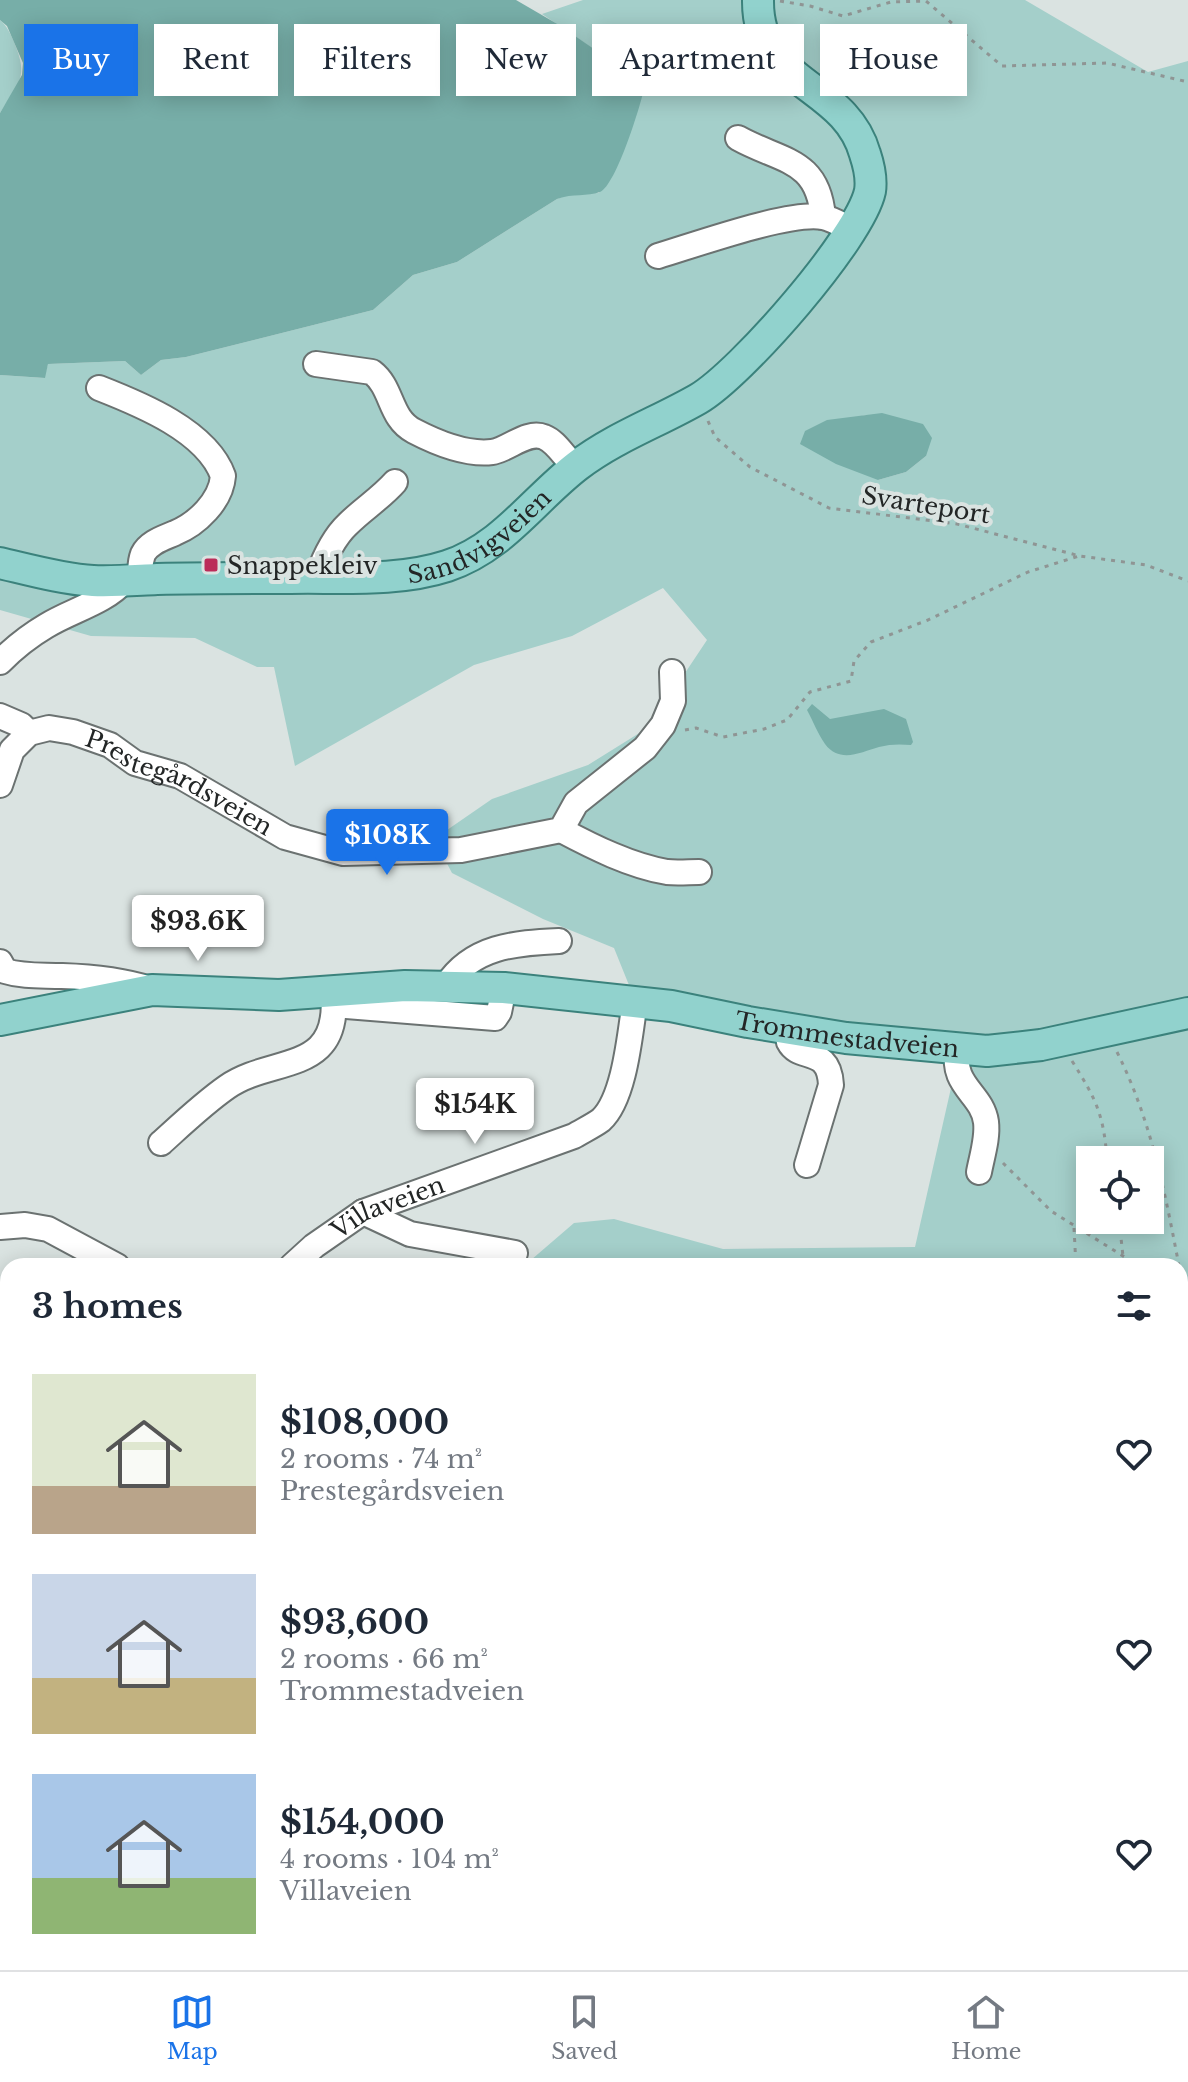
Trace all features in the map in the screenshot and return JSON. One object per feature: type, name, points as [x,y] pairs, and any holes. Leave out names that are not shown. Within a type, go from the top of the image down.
[{"type":"main road","name":"Sandvigveien","points":[[0,563],[92,581],[317,578],[420,573],[464,559],[509,530],[576,467],[627,433],[699,398],[751,356],[852,230],[865,210],[870,189],[871,177],[863,147],[843,113],[791,73],[772,54],[760,27],[758,0]]},
{"type":"main road","name":"Trommestadveien","points":[[0,1020],[152,990],[333,998],[446,986],[504,988],[635,1001],[846,1038],[958,1049],[1011,1050],[1188,1013]]},
{"type":"street","points":[[738,138],[804,171],[820,192],[823,217]]},
{"type":"street","points":[[658,256],[765,225],[803,218],[823,217],[852,230]]},
{"type":"street","points":[[316,364],[372,372],[379,377],[395,414],[403,423],[448,446],[488,453],[542,436],[576,467]]},
{"type":"street","points":[[0,662],[46,626],[113,593],[132,580],[148,548],[179,532],[214,503],[220,492],[223,476],[212,458],[176,424],[150,409],[99,388]]},
{"type":"street","points":[[317,578],[334,540],[348,523],[395,482]]},
{"type":"street","points":[[672,672],[673,701],[663,725],[645,748],[576,803],[561,830],[597,849],[667,872],[699,872]]},
{"type":"street","points":[[0,716],[21,725],[29,733],[12,750],[0,785]]},
{"type":"street","name":"Prestegårdsveien","points":[[29,733],[49,728],[73,732],[110,745],[135,763],[180,776],[285,837],[343,853],[461,850],[561,830]]},
{"type":"street","points":[[446,986],[459,968],[488,951],[559,941]]},
{"type":"street","points":[[0,962],[5,971],[18,975],[131,983],[152,990]]},
{"type":"street","name":"Trommestadveien","points":[[333,998],[495,1018],[504,988]]},
{"type":"street","points":[[161,1143],[229,1086],[263,1071],[302,1061],[317,1050],[330,1027],[333,998]]},
{"type":"street","name":"Villaveien","points":[[301,1258],[363,1212],[574,1136],[602,1119],[615,1099],[635,1001]]},
{"type":"street","points":[[787,1029],[790,1043],[821,1060],[828,1067],[830,1076],[831,1085],[807,1165]]},
{"type":"street","points":[[958,1049],[955,1060],[960,1081],[986,1120],[982,1160]]},
{"type":"street","points":[[363,1212],[410,1234],[515,1253]]},
{"type":"street","points":[[0,1227],[25,1225],[48,1229],[102,1258]]},
{"type":"path","points":[[776,0],[843,16],[891,2],[926,1],[1002,66],[1107,63],[1188,82]]},
{"type":"path","name":"Svarteport","points":[[699,398],[715,437],[750,467],[829,508],[957,524],[1080,556],[1146,565],[1188,581]]},
{"type":"path","points":[[653,736],[696,728],[723,737],[764,729],[787,720],[810,692],[851,681],[854,661],[871,642],[928,620],[1028,572],[1080,556]]},
{"type":"path","points":[[1116,1050],[1140,1100],[1162,1171],[1178,1258]]},
{"type":"path","points":[[1066,1051],[1091,1091],[1104,1125],[1106,1146]]},
{"type":"path","points":[[982,1160],[995,1154],[1051,1211],[1126,1258]]},
{"type":"path","points":[[1074,1228],[1076,1258]]},
{"type":"path","points":[[1121,1234],[1123,1256]]},
{"type":"shaded area","points":[[0,0],[516,0],[557,24],[456,24],[456,96],[576,96],[576,37],[592,48],[592,96],[642,96],[620,160],[600,192],[557,199],[457,262],[413,275],[373,310],[186,357],[161,360],[141,375],[125,361],[48,364],[45,378],[0,375],[0,113],[22,75],[23,63],[7,26],[0,20]]},
{"type":"shaded area","points":[[583,0],[1025,0],[1148,72],[1188,61],[1188,1258],[533,1258],[574,1223],[614,1219],[723,1249],[915,1247],[958,1057],[635,1000],[614,948],[543,919],[452,873],[434,839],[492,799],[588,765],[649,727],[707,640],[663,588],[572,636],[474,665],[295,766],[274,667],[257,667],[195,638],[91,636],[0,610],[0,375],[44,378],[48,364],[125,361],[141,375],[161,360],[186,357],[373,310],[413,275],[457,262],[557,199],[570,194],[599,193],[640,96],[804,96],[804,24],[592,24],[592,48],[576,37],[576,24],[557,24],[542,14]],"holes":[[[866,415],[926,456],[906,472],[878,480],[858,417]]]},
{"type":"shaded area","points":[[0,20],[14,42],[21,72],[17,86],[0,113]]},
{"type":"shaded area","points":[[882,413],[923,424],[932,438],[926,456],[906,472],[878,480],[836,464],[800,444],[805,431],[827,420]]},
{"type":"shaded area","points":[[812,704],[830,719],[884,709],[906,719],[913,742],[911,745],[887,745],[851,755],[837,754],[825,744],[807,710]]},
{"type":"place","name":"Snappekleiv","points":[[211,565]]}]
